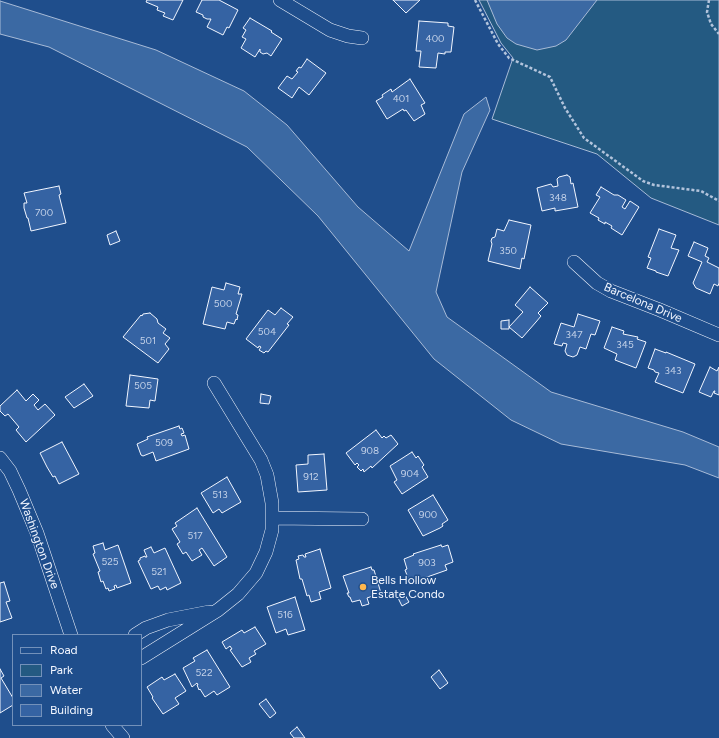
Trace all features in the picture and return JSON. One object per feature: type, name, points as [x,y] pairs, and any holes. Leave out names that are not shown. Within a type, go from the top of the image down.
[{"type":"street","points":[[280,0],[330,30],[348,36],[362,38]]},
{"type":"street","name":"Barcelona Drive","points":[[574,262],[597,283],[611,291],[719,335]]},
{"type":"street","points":[[142,657],[218,610],[238,594],[256,573],[266,552],[272,530],[272,503],[267,475],[262,460],[214,383]]},
{"type":"street","name":"Washington Drive","points":[[0,458],[10,471],[20,490],[37,533],[71,634]]},
{"type":"street","points":[[272,518],[362,519]]},
{"type":"street","points":[[137,634],[146,628],[168,620],[218,610]]},
{"type":"street","points":[[113,726],[123,738]]},
{"type":"path","points":[[475,0],[498,44],[509,58],[550,77],[565,108],[584,138],[644,182],[654,185],[701,191],[719,201]]},
{"type":"path","points":[[709,0],[707,12],[711,24],[719,34]]},
{"type":"green space","points":[[479,0],[719,0],[719,225],[651,198],[597,154],[492,119],[513,58],[501,43]]},
{"type":"water","points":[[487,0],[597,0],[566,40],[556,46],[537,50],[516,44],[507,38],[497,24]]},
{"type":"water","points":[[0,1],[156,50],[244,91],[287,125],[358,207],[409,251],[464,114],[486,97],[490,110],[462,172],[436,292],[447,317],[551,392],[683,432],[719,447],[719,478],[685,465],[561,444],[511,420],[434,359],[318,216],[247,147],[49,47],[0,34]]},
{"type":"building","points":[[147,0],[183,0],[173,20],[163,16],[165,13],[157,10],[158,7],[146,2]]},
{"type":"building","points":[[202,0],[219,0],[238,10],[229,28],[227,27],[223,35],[207,27],[211,19],[207,19],[203,17],[203,15],[196,12]]},
{"type":"building","points":[[393,0],[420,0],[406,13]]},
{"type":"building","points":[[250,18],[272,31],[271,32],[282,39],[271,56],[267,53],[263,54],[260,52],[260,49],[255,57],[241,48],[246,39],[242,37],[246,30],[243,28]]},
{"type":"building","points":[[419,21],[448,23],[448,26],[454,27],[451,52],[445,52],[445,54],[438,53],[436,68],[419,67],[421,51],[416,51]]},
{"type":"building","points":[[307,59],[326,73],[309,95],[299,87],[292,98],[278,88],[287,76],[292,79],[298,72],[296,71],[299,67],[301,68]]},
{"type":"building","points":[[410,79],[425,103],[421,105],[425,114],[414,121],[406,110],[404,111],[403,109],[387,119],[376,101],[383,97],[382,95],[391,89],[392,92]]},
{"type":"building","points":[[567,175],[570,177],[571,184],[573,183],[578,207],[555,211],[555,208],[542,211],[537,188],[551,184],[553,187],[558,186],[557,179]]},
{"type":"building","points":[[59,186],[61,194],[59,195],[66,223],[31,231],[24,208],[24,203],[27,203],[24,193]]},
{"type":"building","points":[[601,187],[626,200],[622,207],[625,209],[630,201],[639,207],[622,235],[611,228],[612,226],[598,220],[599,218],[590,213],[600,197],[596,195]]},
{"type":"building","points":[[509,220],[531,225],[524,259],[522,258],[520,269],[488,261],[492,238],[495,237],[497,229],[504,231]]},
{"type":"building","points":[[659,229],[676,235],[671,248],[679,250],[668,276],[647,268],[651,258],[648,257]]},
{"type":"building","points":[[116,231],[120,241],[110,245],[107,235]]},
{"type":"building","points":[[694,242],[708,248],[705,256],[709,258],[707,262],[719,268],[718,286],[714,284],[710,294],[696,288],[693,283],[702,262],[688,256]]},
{"type":"building","points":[[226,283],[240,287],[238,294],[242,294],[236,314],[238,315],[237,320],[236,319],[234,324],[227,322],[225,329],[203,324],[212,287],[224,290]]},
{"type":"building","points":[[530,287],[548,303],[538,313],[541,316],[522,338],[509,327],[523,312],[515,305]]},
{"type":"building","points":[[281,308],[293,317],[287,324],[289,325],[268,352],[266,351],[264,353],[259,350],[261,347],[259,346],[258,348],[246,339],[268,310],[275,315]]},
{"type":"building","points":[[150,313],[157,319],[158,323],[166,329],[163,333],[170,338],[165,344],[169,349],[158,363],[123,337],[141,315]]},
{"type":"building","points":[[578,314],[600,321],[595,335],[591,334],[586,349],[580,347],[577,355],[573,357],[567,355],[565,351],[567,344],[563,343],[562,346],[554,344],[561,323],[574,327]]},
{"type":"building","points":[[509,320],[509,329],[501,329],[501,321]]},
{"type":"building","points":[[612,327],[624,331],[623,334],[638,337],[637,339],[646,342],[636,368],[615,360],[617,354],[604,348]]},
{"type":"building","points":[[655,349],[695,364],[683,393],[655,382],[659,373],[648,368]]},
{"type":"building","points":[[710,367],[717,371],[719,367],[719,395],[714,393],[714,391],[711,397],[699,392]]},
{"type":"building","points":[[130,375],[158,379],[155,401],[150,400],[149,408],[126,406]]},
{"type":"building","points":[[84,384],[93,396],[74,408],[65,397]]},
{"type":"building","points":[[17,390],[26,401],[33,394],[39,400],[34,405],[38,410],[45,404],[55,415],[26,442],[16,430],[19,427],[8,414],[5,416],[0,411],[0,406]]},
{"type":"building","points":[[261,394],[271,396],[269,404],[260,403]]},
{"type":"building","points":[[179,426],[180,429],[182,428],[184,433],[181,434],[182,436],[185,435],[189,449],[156,461],[153,452],[143,456],[141,455],[137,444],[148,439],[147,437]]},
{"type":"building","points":[[376,430],[382,438],[384,436],[386,438],[391,435],[398,444],[372,468],[371,466],[364,472],[363,469],[361,471],[357,467],[359,465],[357,463],[355,465],[346,453]]},
{"type":"building","points":[[62,442],[79,474],[59,484],[55,476],[53,477],[40,453]]},
{"type":"building","points":[[412,452],[416,458],[418,456],[424,465],[422,467],[428,477],[402,494],[394,482],[397,480],[390,466]]},
{"type":"building","points":[[324,454],[327,490],[298,492],[296,465],[308,464],[308,455]]},
{"type":"building","points":[[227,477],[241,502],[222,513],[219,509],[213,513],[201,493]]},
{"type":"building","points":[[433,495],[448,520],[442,524],[443,526],[440,528],[423,536],[408,510]]},
{"type":"building","points":[[197,508],[227,557],[214,566],[202,548],[199,550],[202,555],[192,561],[186,552],[183,554],[177,544],[180,542],[172,529],[177,526],[175,523]]},
{"type":"building","points":[[103,543],[105,550],[118,545],[131,583],[117,588],[116,585],[114,586],[115,589],[109,591],[108,588],[106,589],[103,581],[101,582],[98,572],[100,571],[93,554],[95,553],[93,546]]},
{"type":"building","points":[[441,545],[442,547],[448,545],[453,562],[445,565],[447,570],[410,583],[405,570],[407,569],[404,559],[414,555],[413,554]]},
{"type":"building","points":[[151,547],[154,553],[165,548],[181,583],[167,590],[166,587],[160,590],[158,586],[151,589],[138,561],[140,558],[145,556],[147,557],[144,550]]},
{"type":"building","points":[[320,549],[331,588],[319,592],[321,599],[311,602],[309,595],[307,596],[302,579],[300,579],[296,560],[299,559],[298,556],[303,555],[306,557],[305,554]]},
{"type":"building","name":"Bells Hollow Estate Condo","points":[[371,567],[372,570],[374,570],[381,593],[367,598],[369,604],[362,606],[360,600],[352,602],[347,593],[349,593],[343,576]]},
{"type":"building","points":[[4,582],[10,601],[6,602],[12,618],[0,622],[0,583]]},
{"type":"building","points":[[405,595],[409,602],[402,606],[398,598]]},
{"type":"building","points":[[295,597],[305,630],[288,635],[286,629],[276,633],[267,607]]},
{"type":"building","points":[[255,627],[266,644],[254,651],[256,654],[249,658],[251,662],[242,667],[230,650],[232,649],[230,646],[226,649],[222,642],[242,630],[244,633]]},
{"type":"building","points":[[207,650],[230,687],[217,695],[214,691],[205,697],[200,689],[199,690],[197,683],[192,687],[183,668],[195,661],[193,658]]},
{"type":"building","points":[[0,669],[4,676],[1,678],[12,696],[12,706],[0,713]]},
{"type":"building","points":[[439,670],[448,683],[440,689],[431,677]]},
{"type":"building","points":[[175,674],[186,691],[175,698],[179,704],[163,714],[152,698],[153,697],[147,687],[162,677],[164,680]]},
{"type":"building","points":[[266,699],[276,713],[270,718],[259,704]]},
{"type":"building","points":[[297,727],[305,738],[294,738],[290,733]]},
{"type":"place","name":"Bells Hollow Estate Condo","points":[[363,587]]}]
